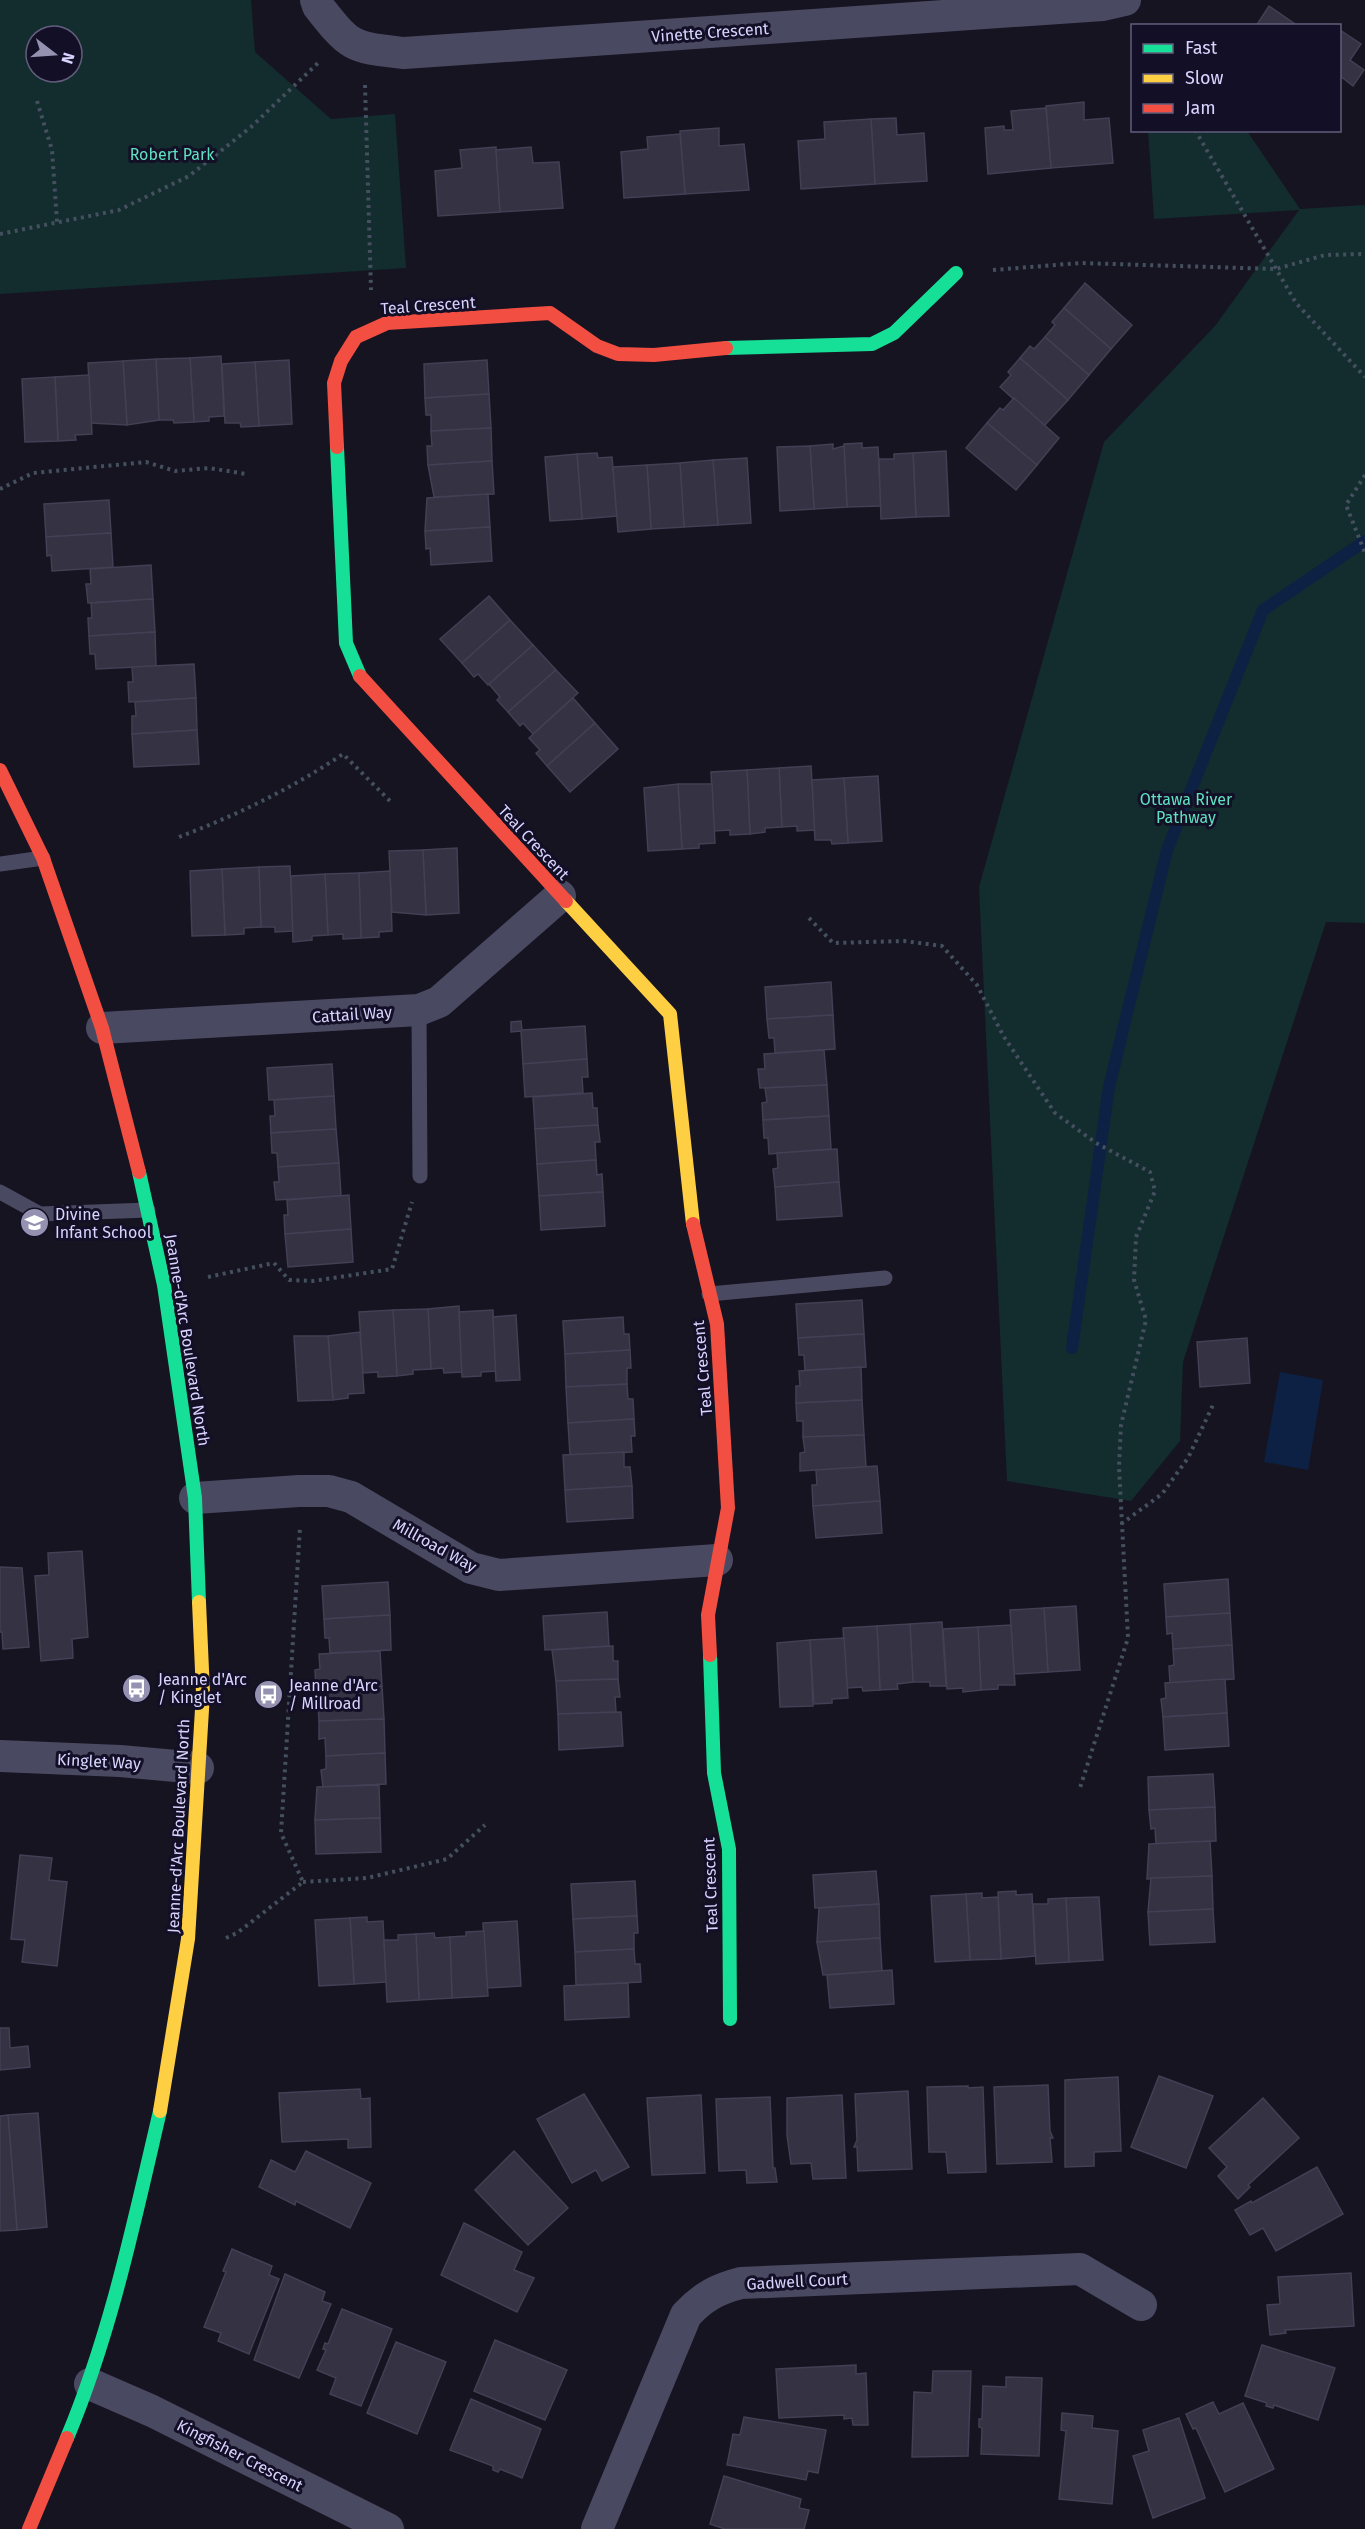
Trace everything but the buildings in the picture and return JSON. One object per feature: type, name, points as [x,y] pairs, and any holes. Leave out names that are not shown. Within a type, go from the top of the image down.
[{"type":"street","points":[[316,0],[318,6],[353,43]]},
{"type":"street","name":"Vinette Crescent","points":[[353,43],[404,53],[1103,5],[1125,0]]},
{"type":"street","name":"Teal Crescent","points":[[730,2019],[729,1849],[714,1773],[708,1615],[728,1508],[717,1324],[694,1238],[670,1014],[360,677],[346,643],[334,383],[340,359],[353,338],[372,326],[387,323],[550,313],[597,346],[618,354],[654,355],[744,346],[873,344],[894,333],[956,273]]},
{"type":"street","name":"Jeanne-d'Arc Boulevard North","points":[[0,770],[43,858],[102,1028],[148,1210],[164,1285],[195,1498],[203,1693],[188,1939],[164,2096],[110,2321],[90,2384],[29,2529]]},
{"type":"street","name":"Cattail Way","points":[[102,1028],[419,1010],[439,1002],[560,896]]},
{"type":"street","name":"Millroad Way","points":[[195,1498],[329,1491],[351,1497],[471,1568],[498,1575],[717,1560]]},
{"type":"street","name":"Kinglet Way","points":[[0,1756],[120,1761],[198,1768]]},
{"type":"street","name":"Gadwell Court","points":[[597,2529],[686,2315],[702,2298],[721,2288],[741,2283],[1080,2269],[1141,2305]]},
{"type":"street","name":"Kingfisher Crescent","points":[[90,2384],[152,2411],[388,2529]]},
{"type":"lane","points":[[0,864],[43,858]]},
{"type":"lane","points":[[419,1010],[420,1176]]},
{"type":"lane","points":[[0,1192],[40,1214],[148,1210]]},
{"type":"lane","points":[[709,1294],[885,1278]]},
{"type":"path","points":[[0,234],[120,210],[189,176],[353,43]]},
{"type":"path","points":[[353,43],[372,326]]},
{"type":"path","points":[[37,101],[52,150],[57,222]]},
{"type":"path","points":[[1196,132],[1296,303],[1365,376]]},
{"type":"path","points":[[956,273],[1080,263],[1276,269],[1325,255],[1365,254]]},
{"type":"path","points":[[0,489],[33,473],[146,462],[175,471],[209,468],[246,474]]},
{"type":"path","points":[[1365,475],[1346,505],[1365,553]]},
{"type":"path","points":[[179,837],[241,813],[310,776],[343,754],[391,802]]},
{"type":"path","points":[[809,918],[833,943],[904,941],[942,946],[977,984],[1004,1037],[1055,1113],[1096,1143],[1150,1172],[1155,1191],[1136,1237],[1134,1280],[1146,1320],[1121,1425],[1120,1525],[1128,1638],[1079,1791]]},
{"type":"path","points":[[208,1277],[274,1263],[289,1280],[313,1281],[392,1269],[420,1176]]},
{"type":"path","points":[[1120,1525],[1162,1494],[1188,1458],[1213,1405]]},
{"type":"path","points":[[299,1491],[300,1542],[281,1833],[303,1882]]},
{"type":"path","points":[[188,1939],[224,1939],[237,1934],[303,1882],[367,1878],[447,1859],[485,1825]]},
{"type":"green space","name":"Robert Park","points":[[0,0],[251,0],[255,52],[331,119],[395,114],[406,268],[0,294]]},
{"type":"green space","name":"Ottawa River Pathway","points":[[1148,132],[1248,132],[1300,209],[1365,205],[1365,923],[1326,922],[1183,1362],[1180,1441],[1131,1501],[1007,1481],[979,887],[1104,442],[1215,326],[1299,210],[1154,219]]},
{"type":"water","points":[[1280,1372],[1323,1380],[1308,1470],[1264,1462]]},
{"type":"waterway","points":[[1072,1348],[1109,1087],[1167,850],[1263,610],[1365,541]]},
{"type":"traffic: fast","points":[[726,348],[872,344],[894,333],[956,273]]},
{"type":"traffic: fast","points":[[337,447],[346,643],[360,676]]},
{"type":"traffic: fast","points":[[139,1172],[164,1285],[195,1498],[199,1602]]},
{"type":"traffic: fast","points":[[710,1655],[714,1773],[729,1849],[730,2019]]},
{"type":"traffic: fast","points":[[67,2438],[83,2398],[109,2318],[160,2111]]},
{"type":"traffic: slow","points":[[566,901],[670,1014],[693,1224]]},
{"type":"traffic: slow","points":[[160,2111],[188,1939],[203,1693],[199,1602]]},
{"type":"traffic: jam","points":[[337,447],[334,383],[341,361],[356,337],[387,323],[550,313],[597,346],[618,354],[654,355],[726,348]]},
{"type":"traffic: jam","points":[[360,676],[566,901]]},
{"type":"traffic: jam","points":[[0,770],[43,858],[102,1028],[139,1172]]},
{"type":"traffic: jam","points":[[693,1224],[717,1324],[728,1508],[708,1615],[710,1655]]},
{"type":"traffic: jam","points":[[29,2529],[67,2438]]},
{"type":"place","name":"Divine Infant School","points":[[34,1223]]},
{"type":"place","name":"Jeanne d'Arc / Kinglet","points":[[137,1688]]},
{"type":"place","name":"Jeanne d'Arc / Millroad","points":[[268,1694]]}]
